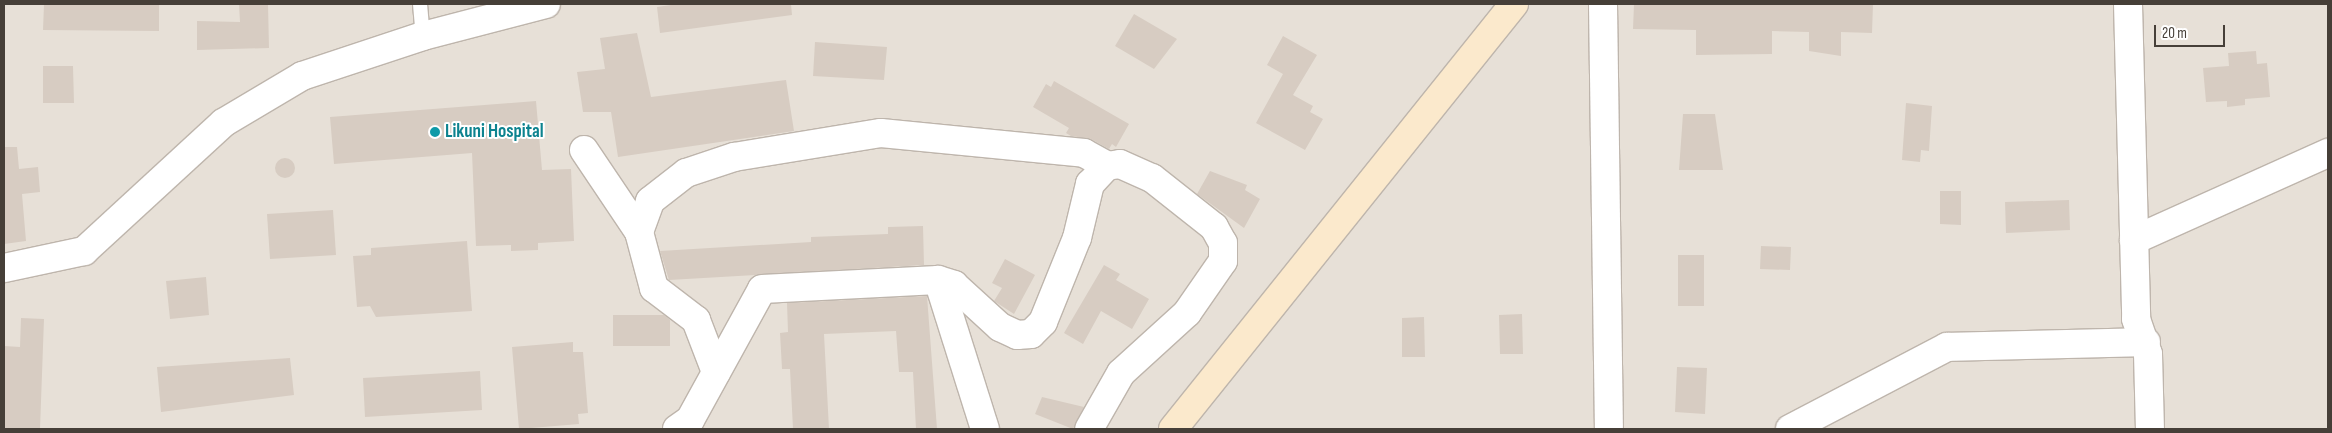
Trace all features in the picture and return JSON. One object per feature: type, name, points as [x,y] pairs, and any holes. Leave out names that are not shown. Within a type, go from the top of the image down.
[{"type":"main road","points":[[1174,429],[1514,4]]},
{"type":"street","points":[[4,268],[84,251],[223,123],[262,96],[302,76],[423,36],[546,4]]},
{"type":"street","points":[[1603,4],[1609,429]]},
{"type":"street","points":[[2128,4],[2136,319],[2146,342],[2150,429]]},
{"type":"street","points":[[639,232],[650,201],[686,173],[734,157],[881,133],[1084,153],[1107,166],[1135,168],[1214,227],[1223,243],[1223,260],[1187,312],[1121,373],[1090,429]]},
{"type":"street","points":[[584,150],[639,232],[654,288],[696,320],[716,372]]},
{"type":"street","points":[[2134,240],[2328,153]]},
{"type":"street","points":[[677,429],[690,420],[762,289],[938,280],[954,285],[1000,327],[1016,335],[1031,334],[1043,322],[1077,238],[1090,184],[1107,166]]},
{"type":"street","points":[[938,280],[985,429]]},
{"type":"street","points":[[1790,429],[1947,347],[2146,342]]},
{"type":"lane","points":[[420,4],[423,36]]},
{"type":"shaded area","points":[[4,4],[2328,4],[2328,429],[4,429]]},
{"type":"building","points":[[44,4],[159,4],[159,31],[43,30]]},
{"type":"building","points":[[239,4],[268,4],[269,48],[197,50],[197,21],[240,22]]},
{"type":"building","points":[[678,4],[791,4],[792,15],[660,33],[657,7]]},
{"type":"building","points":[[1634,4],[1873,4],[1872,33],[1841,32],[1841,56],[1809,51],[1809,32],[1772,31],[1772,54],[1696,55],[1696,30],[1633,29]]},
{"type":"building","points":[[1134,14],[1177,39],[1154,69],[1115,46]]},
{"type":"building","points":[[637,33],[651,97],[786,80],[794,131],[618,157],[611,112],[583,112],[577,72],[605,69],[600,38]]},
{"type":"building","points":[[1283,36],[1317,55],[1293,95],[1313,106],[1310,112],[1323,119],[1305,150],[1256,123],[1283,74],[1267,65]]},
{"type":"building","points":[[815,42],[887,47],[884,80],[813,76]]},
{"type":"building","points":[[2256,51],[2257,64],[2267,63],[2270,97],[2245,99],[2245,105],[2227,107],[2227,101],[2206,102],[2203,68],[2229,66],[2228,53]]},
{"type":"building","points":[[43,66],[73,66],[74,103],[43,103]]},
{"type":"building","points":[[1054,81],[1129,124],[1116,147],[1112,144],[1109,149],[1091,139],[1071,136],[1066,133],[1069,128],[1033,107],[1046,84],[1051,87]]},
{"type":"building","points":[[536,101],[542,170],[571,169],[574,241],[538,243],[538,250],[511,251],[511,245],[476,246],[472,153],[334,164],[330,117]]},
{"type":"building","points":[[1906,103],[1932,106],[1929,151],[1921,150],[1920,162],[1902,160]]},
{"type":"building","points":[[1683,114],[1715,114],[1723,170],[1679,170]]},
{"type":"building","points":[[4,147],[17,147],[19,169],[38,167],[40,192],[22,194],[26,241],[4,244]]},
{"type":"building","points":[[285,158],[292,161],[295,168],[292,175],[285,178],[278,175],[275,168],[278,161]]},
{"type":"building","points":[[1210,171],[1247,185],[1245,190],[1260,199],[1244,228],[1197,194]]},
{"type":"building","points":[[1940,191],[1961,191],[1961,225],[1940,224]]},
{"type":"building","points":[[2069,200],[2070,230],[2006,233],[2005,202]]},
{"type":"building","points":[[333,210],[336,255],[270,259],[267,214]]},
{"type":"building","points":[[923,226],[924,265],[669,280],[660,251],[811,242],[811,237],[888,234],[888,227]]},
{"type":"building","points":[[467,241],[472,311],[376,317],[370,306],[357,307],[353,256],[371,255],[371,248]]},
{"type":"building","points":[[1761,246],[1791,247],[1790,270],[1760,269]]},
{"type":"building","points":[[1678,255],[1704,255],[1704,306],[1678,306]]},
{"type":"building","points":[[1005,259],[1035,275],[1014,314],[994,301],[1002,288],[992,283]]},
{"type":"building","points":[[1104,265],[1120,274],[1116,280],[1149,299],[1132,329],[1101,311],[1083,344],[1064,333]]},
{"type":"building","points":[[206,277],[209,315],[170,319],[166,281]]},
{"type":"building","points":[[927,296],[937,429],[916,429],[913,372],[899,372],[896,331],[824,334],[829,429],[793,429],[790,369],[782,369],[780,333],[788,332],[787,303]]},
{"type":"building","points":[[1522,314],[1523,354],[1500,354],[1499,315]]},
{"type":"building","points":[[613,315],[664,315],[670,320],[670,346],[613,346]]},
{"type":"building","points":[[1424,317],[1425,357],[1402,357],[1402,318]]},
{"type":"building","points":[[21,318],[44,319],[40,429],[4,429],[4,346],[20,347]]},
{"type":"building","points":[[573,342],[573,352],[583,352],[588,413],[578,414],[579,424],[519,429],[512,347]]},
{"type":"building","points":[[290,358],[294,395],[161,412],[157,367]]},
{"type":"building","points":[[1677,367],[1707,368],[1705,414],[1675,412]]},
{"type":"building","points":[[480,371],[482,410],[365,417],[363,378]]},
{"type":"building","points":[[1042,397],[1084,407],[1073,429],[1035,414]]},
{"type":"place","name":"Likuni Hospital","points":[[435,132]]}]
